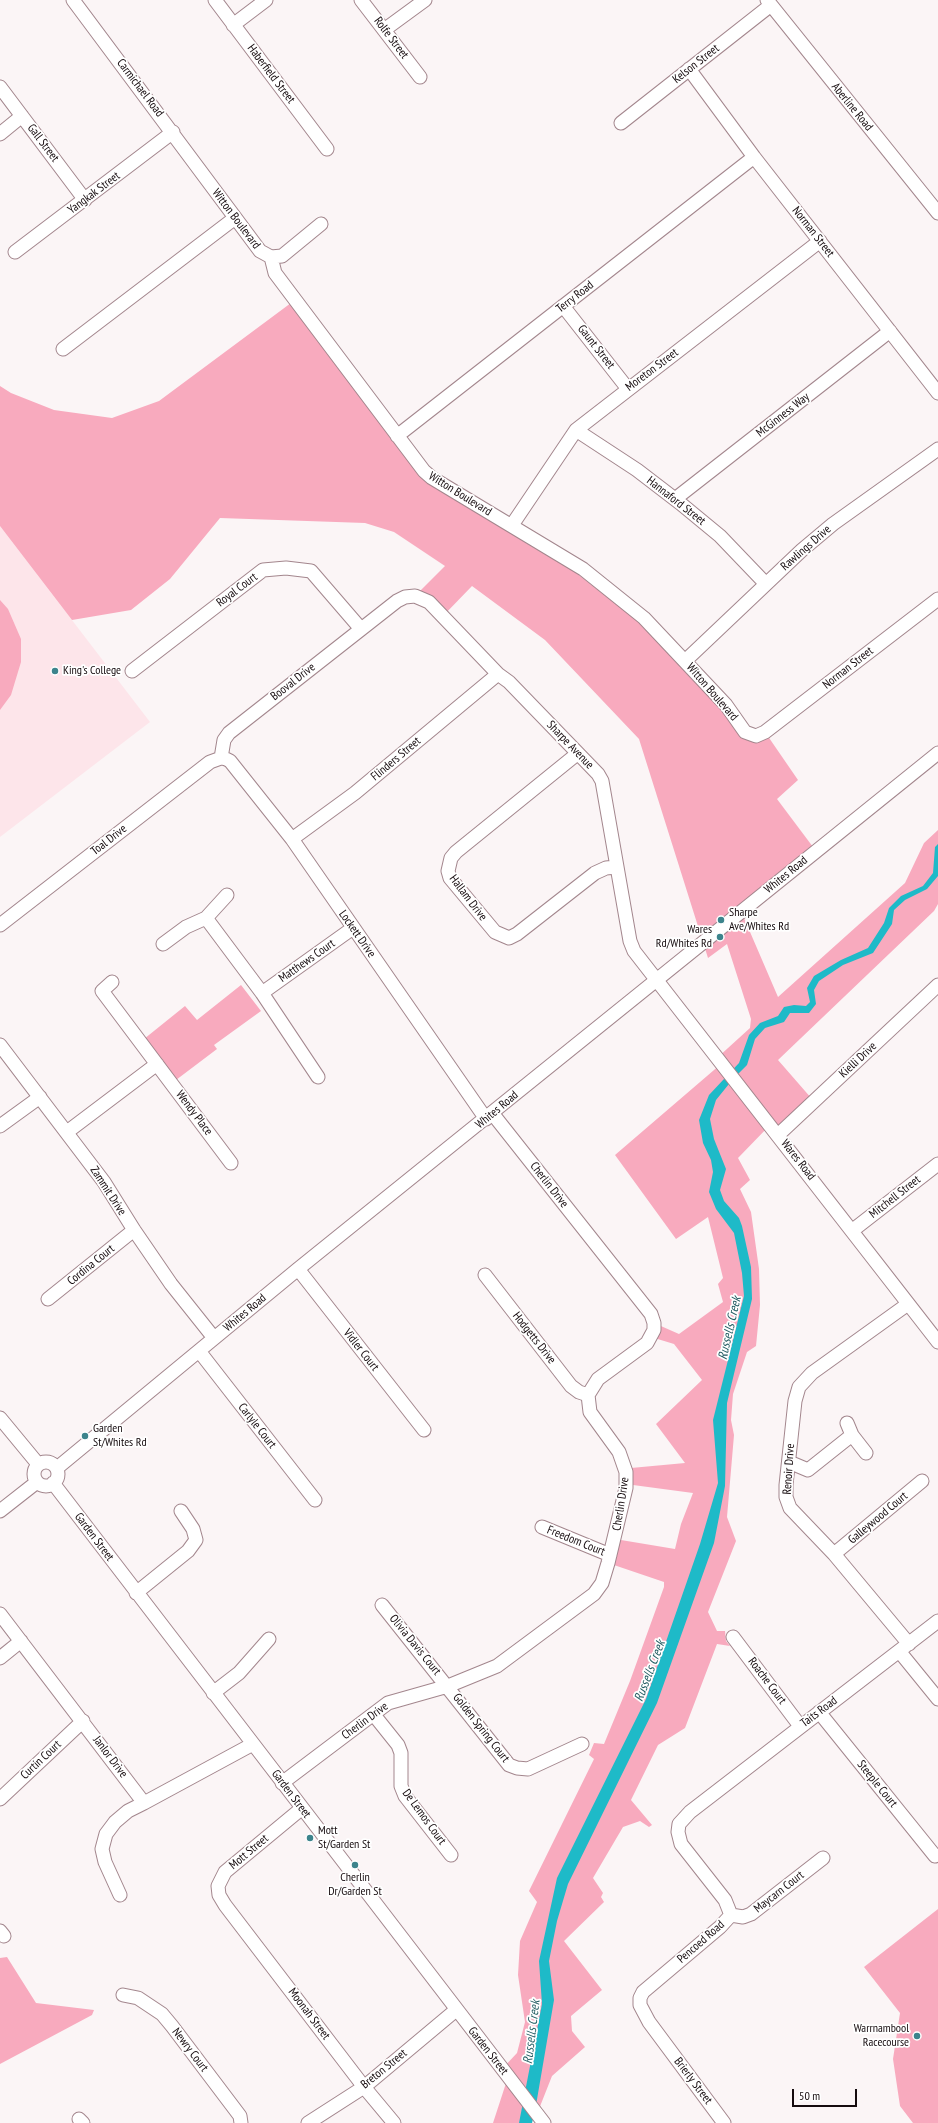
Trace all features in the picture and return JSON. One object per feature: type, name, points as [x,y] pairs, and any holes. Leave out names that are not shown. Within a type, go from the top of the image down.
[{"type":"street","name":"Carmichael Road","points":[[74,0],[173,132],[204,177]]},
{"type":"street","name":"Haberfield Street","points":[[215,0],[327,149]]},
{"type":"street","points":[[233,25],[266,0]]},
{"type":"street","name":"Rolfe Street","points":[[361,0],[420,77]]},
{"type":"street","points":[[384,30],[425,0]]},
{"type":"street","name":"Kelson Street","points":[[621,123],[689,69],[769,2]]},
{"type":"street","name":"Aberline Road","points":[[769,2],[938,213]]},
{"type":"street","name":"Norman Street","points":[[689,69],[754,157],[938,393]]},
{"type":"street","name":"Gall Street","points":[[0,87],[86,200]]},
{"type":"street","points":[[0,134],[22,116]]},
{"type":"street","name":"Yangkak Street","points":[[14,252],[86,200],[173,132]]},
{"type":"street","name":"Terry Road","points":[[397,436],[754,157]]},
{"type":"street","name":"Witton Boulevard","points":[[204,177],[260,251],[272,257],[274,273],[424,471],[432,478],[583,569],[644,618],[726,705],[745,732],[758,736]]},
{"type":"street","points":[[63,349],[235,218]]},
{"type":"street","points":[[272,257],[282,256],[321,224]]},
{"type":"street","name":"Moreton Street","points":[[512,525],[576,430],[820,241]]},
{"type":"street","name":"Gaunt Street","points":[[564,306],[628,389]]},
{"type":"street","name":"McGinness Way","points":[[675,499],[890,331]]},
{"type":"street","name":"Hannaford Street","points":[[576,430],[637,470],[675,499],[720,536],[766,584]]},
{"type":"street","name":"Rawlings Drive","points":[[685,661],[766,584],[834,524],[938,449]]},
{"type":"street","name":"Royal Court","points":[[132,671],[263,570],[286,568],[311,572],[361,629]]},
{"type":"street","name":"Sharpe Avenue","points":[[379,614],[405,597],[415,596],[423,598],[446,618],[498,674],[509,682],[598,774],[602,781],[630,941],[656,980]]},
{"type":"street","name":"Norman Street","points":[[758,736],[938,599]]},
{"type":"street","name":"Booval Drive","points":[[221,758],[224,740],[229,734],[379,614]]},
{"type":"street","name":"Flinders Street","points":[[292,839],[355,793],[498,674]]},
{"type":"street","name":"Whites Road","points":[[57,1468],[298,1269],[938,753]]},
{"type":"street","name":"Hallam Drive","points":[[577,754],[456,852],[451,858],[448,871],[450,878],[495,932],[509,938],[518,934],[594,873],[606,868],[616,867]]},
{"type":"street","name":"Lockett Drive","points":[[221,758],[230,762],[292,839],[353,928],[489,1116]]},
{"type":"street","name":"Toal Drive","points":[[0,925],[210,762],[221,758]]},
{"type":"street","points":[[163,944],[186,927],[206,918],[227,895]]},
{"type":"street","points":[[206,918],[262,993],[318,1077]]},
{"type":"street","name":"Matthews Court","points":[[262,993],[353,928]]},
{"type":"street","name":"Wares Road","points":[[656,980],[734,1081],[853,1230],[938,1342]]},
{"type":"street","name":"Kielli Drive","points":[[778,1135],[938,985]]},
{"type":"street","name":"Wendy Place","points":[[102,990],[231,1163]]},
{"type":"street","name":"Zammit Drive","points":[[0,1045],[68,1132],[104,1182],[134,1230],[171,1284],[214,1338]]},
{"type":"street","points":[[68,1132],[158,1064]]},
{"type":"street","points":[[0,1126],[40,1097]]},
{"type":"street","name":"Cherlin Drive","points":[[282,1783],[388,1703],[448,1686],[497,1666],[583,1603],[594,1594],[602,1583],[626,1488],[626,1472],[616,1446],[590,1412],[588,1395],[598,1379],[647,1343],[654,1330],[651,1314],[489,1116]]},
{"type":"street","name":"Mitchell Street","points":[[853,1230],[938,1164]]},
{"type":"street","name":"Cordina Court","points":[[48,1299],[134,1230]]},
{"type":"street","name":"Vidler Court","points":[[298,1269],[424,1430]]},
{"type":"street","name":"Hodgetts Drive","points":[[485,1275],[571,1386],[588,1395]]},
{"type":"street","name":"Renoir Drive","points":[[908,1304],[812,1373],[799,1387],[795,1401],[786,1497],[790,1508],[834,1554],[904,1647],[938,1699]]},
{"type":"street","name":"Carlyle Court","points":[[199,1351],[315,1500]]},
{"type":"street","points":[[0,1418],[38,1464]]},
{"type":"street","points":[[789,1462],[808,1470],[849,1429],[866,1453]]},
{"type":"street","points":[[46,1461],[51,1462],[57,1468],[58,1476],[53,1483],[45,1486],[37,1482],[34,1473],[38,1464],[46,1461]]},
{"type":"street","name":"Galleywood Court","points":[[834,1554],[922,1481]]},
{"type":"street","points":[[0,1511],[37,1482]]},
{"type":"street","name":"Garden Street","points":[[53,1483],[301,1809],[544,2123]]},
{"type":"street","points":[[136,1593],[188,1552],[196,1540],[193,1529],[181,1511]]},
{"type":"street","name":"Freedom Court","points":[[542,1527],[610,1555]]},
{"type":"street","name":"Olivia Davis Court","points":[[382,1605],[448,1686]]},
{"type":"street","name":"Janlor Drive","points":[[0,1614],[144,1803]]},
{"type":"street","name":"Taits Road","points":[[702,1804],[800,1726],[938,1621]]},
{"type":"street","name":"Roache Court","points":[[733,1637],[800,1726]]},
{"type":"street","points":[[213,1694],[239,1673],[269,1639]]},
{"type":"street","points":[[0,1658],[21,1641]]},
{"type":"street","name":"Golden Spring Court","points":[[448,1686],[509,1764],[517,1768],[528,1769],[582,1744]]},
{"type":"street","name":"Steeple Court","points":[[819,1712],[935,1856]]},
{"type":"street","name":"De Lemos Court","points":[[374,1715],[398,1745],[401,1753],[401,1786],[406,1796],[451,1854]]},
{"type":"street","name":"Curtin Court","points":[[0,1799],[83,1721]]},
{"type":"street","points":[[120,1895],[105,1862],[102,1850],[106,1834],[115,1822],[128,1811],[253,1744]]},
{"type":"street","name":"Pencoed Road","points":[[661,2039],[640,2006],[640,1998],[644,1992],[720,1927],[731,1915],[725,1900],[685,1850],[678,1837],[679,1824],[690,1812],[702,1804]]},
{"type":"street","name":"Mott Street","points":[[225,1905],[218,1891],[221,1878],[301,1809]]},
{"type":"street","name":"Maycarn Court","points":[[731,1915],[743,1916],[751,1914],[823,1858]]},
{"type":"street","name":"Moonah Street","points":[[225,1905],[394,2123]]},
{"type":"street","name":"Newry Court","points":[[123,1995],[138,1998],[162,2014],[240,2116],[240,2123]]},
{"type":"street","name":"Breton Street","points":[[308,2123],[364,2086],[456,2010]]},
{"type":"street","name":"Brierly Street","points":[[661,2039],[724,2123]]},
{"type":"shaded area","points":[[295,300],[428,475],[526,543],[575,572],[644,626],[711,696],[740,734],[765,732],[798,780],[777,799],[816,851],[741,911],[778,997],[905,883],[924,843],[938,830],[938,904],[934,911],[778,1060],[812,1099],[776,1132],[770,1125],[738,1158],[750,1180],[740,1189],[751,1212],[759,1269],[760,1305],[756,1346],[747,1352],[733,1394],[731,1420],[734,1435],[727,1517],[736,1541],[708,1612],[717,1631],[725,1631],[726,1641],[730,1646],[717,1644],[685,1728],[658,1745],[631,1800],[652,1825],[649,1827],[640,1821],[623,1827],[593,1878],[603,1893],[601,1897],[604,1902],[564,1941],[602,1990],[571,2016],[572,2031],[585,2047],[552,2076],[537,2114],[530,2123],[493,2123],[508,2077],[502,2069],[517,2053],[525,2022],[518,1975],[520,1941],[537,1902],[529,1891],[594,1759],[589,1755],[594,1743],[604,1744],[630,1681],[664,1587],[664,1582],[608,1563],[615,1539],[675,1549],[681,1524],[693,1493],[633,1485],[631,1468],[685,1463],[656,1424],[702,1380],[674,1344],[651,1337],[654,1323],[679,1334],[723,1302],[718,1284],[723,1278],[708,1217],[676,1239],[615,1155],[721,1064],[717,1058],[750,1028],[751,1019],[727,944],[708,958],[639,739],[545,640],[472,586],[443,616],[415,596],[445,566],[394,532],[365,523],[220,518],[170,579],[131,610],[72,620],[0,526],[0,386],[11,393],[54,410],[112,418],[159,401]]},
{"type":"shaded area","name":"King's College","points":[[0,526],[150,722],[0,837]]},
{"type":"shaded area","points":[[0,600],[8,609],[21,639],[21,662],[11,695],[0,710]]},
{"type":"shaded area","points":[[241,985],[261,1011],[214,1045],[217,1049],[176,1080],[144,1039],[185,1006],[197,1020]]},
{"type":"shaded area","name":"Warrnambool Racecourse","points":[[938,1909],[938,2123],[913,2123],[900,2106],[893,2059],[900,2013],[864,1967]]},
{"type":"shaded area","points":[[7,1957],[36,2003],[94,2010],[92,2015],[0,2064],[0,1958]]},
{"type":"water","points":[[938,844],[938,876],[927,889],[905,900],[894,910],[892,924],[873,953],[843,965],[819,981],[814,990],[816,1004],[809,1013],[790,1013],[784,1022],[765,1028],[755,1039],[747,1065],[716,1100],[710,1119],[714,1139],[726,1169],[720,1190],[724,1201],[739,1218],[742,1226],[751,1267],[752,1299],[727,1403],[725,1486],[714,1543],[657,1703],[568,1884],[557,1921],[549,1961],[554,2000],[535,2111],[532,2123],[519,2123],[542,2004],[539,1961],[557,1878],[646,1699],[700,1544],[718,1483],[713,1420],[744,1296],[742,1273],[734,1233],[716,1209],[709,1192],[713,1172],[711,1160],[703,1143],[699,1120],[709,1095],[739,1063],[749,1035],[760,1023],[778,1016],[784,1007],[794,1005],[806,1006],[810,1002],[807,988],[814,976],[841,960],[868,948],[884,923],[889,908],[901,896],[923,886],[933,873],[935,847]]},
{"type":"place","name":"King's College","points":[[55,671]]},
{"type":"place","name":"Sharpe Ave/Whites Rd","points":[[721,920]]},
{"type":"place","name":"Wares Rd/Whites Rd","points":[[720,937]]},
{"type":"place","name":"Garden St/Whites Rd","points":[[85,1436]]},
{"type":"place","name":"Mott St/Garden St","points":[[310,1838]]},
{"type":"place","name":"Cherlin Dr/Garden St","points":[[355,1865]]},
{"type":"place","name":"Warrnambool Racecourse","points":[[917,2036]]},
{"type":"water label","name":"Russells Creek","points":[[730,1328]]},
{"type":"water label","name":"Russells Creek","points":[[650,1671]]},
{"type":"water label","name":"Russells Creek","points":[[532,2032]]}]
